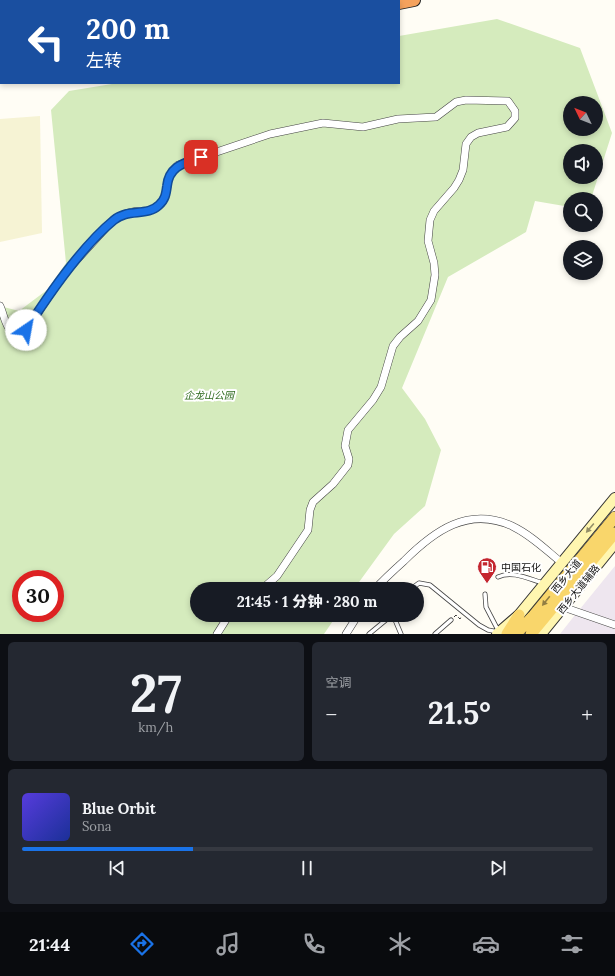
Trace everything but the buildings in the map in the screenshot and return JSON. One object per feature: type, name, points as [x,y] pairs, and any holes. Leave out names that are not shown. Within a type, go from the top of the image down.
[{"type":"highway","points":[[400,3],[414,0]]},
{"type":"main road","name":"西乡大道","points":[[531,634],[538,618],[615,517]]},
{"type":"main road","name":"西乡大道","points":[[516,634],[538,618],[615,533]]},
{"type":"main road","points":[[501,633],[519,615]]},
{"type":"street","points":[[0,306],[9,329],[14,333],[21,333],[26,330],[65,274],[114,219],[123,214],[151,211],[158,207],[166,194],[168,178],[172,170],[178,165],[270,134],[323,123],[363,127],[398,119],[436,117],[456,102],[466,100],[501,100],[508,102],[512,106],[515,118],[512,123],[507,127],[478,133],[466,144],[463,170],[459,180],[434,211],[430,220],[428,241],[434,263],[435,275],[431,300],[418,321],[400,337],[393,346],[381,387],[373,400],[348,430],[345,446],[349,460],[348,465],[339,477],[313,502],[310,510],[308,530],[277,576],[270,582]]},
{"type":"street","points":[[519,615],[615,498]]},
{"type":"street","points":[[382,582],[416,548],[436,532],[468,520],[494,521],[513,527],[531,538],[562,563]]},
{"type":"street","name":"西乡大道辅路","points":[[541,634],[615,543]]},
{"type":"street","points":[[563,607],[615,625]]},
{"type":"street","points":[[217,634],[225,622]]},
{"type":"street","points":[[346,634],[354,622]]},
{"type":"lane","points":[[498,577],[503,574],[511,574],[544,584]]},
{"type":"lane","points":[[424,584],[430,585],[483,628],[501,633]]},
{"type":"lane","points":[[485,594],[486,607],[501,633]]},
{"type":"lane","points":[[435,634],[451,620]]},
{"type":"lane","points":[[369,634],[384,622]]},
{"type":"lane","points":[[395,622],[401,634]]},
{"type":"path","points":[[451,620],[456,615],[460,619],[462,617],[458,614],[461,611]]},
{"type":"shaded area","points":[[40,116],[42,233],[0,242],[0,119]]},
{"type":"shaded area","points":[[615,566],[615,621],[580,609]]},
{"type":"shaded area","points":[[575,615],[615,629],[615,634],[560,634]]},
{"type":"green space","name":"企龙山公园","points":[[497,19],[580,48],[598,96],[563,96],[563,136],[603,136],[603,109],[612,133],[603,161],[603,144],[563,144],[563,184],[596,184],[593,192],[563,192],[563,206],[535,201],[526,232],[448,277],[402,388],[425,419],[441,450],[425,506],[394,534],[359,582],[190,582],[190,622],[332,622],[324,634],[0,634],[0,306],[19,311],[47,290],[66,263],[51,110],[69,91],[112,84],[400,84],[400,36]]},
{"type":"place","name":"中国石化","points":[[487,584]]},
{"type":"route","points":[[26,330],[65,274],[114,219],[123,214],[151,211],[158,207],[166,194],[168,178],[172,170],[178,165],[201,157]]}]
